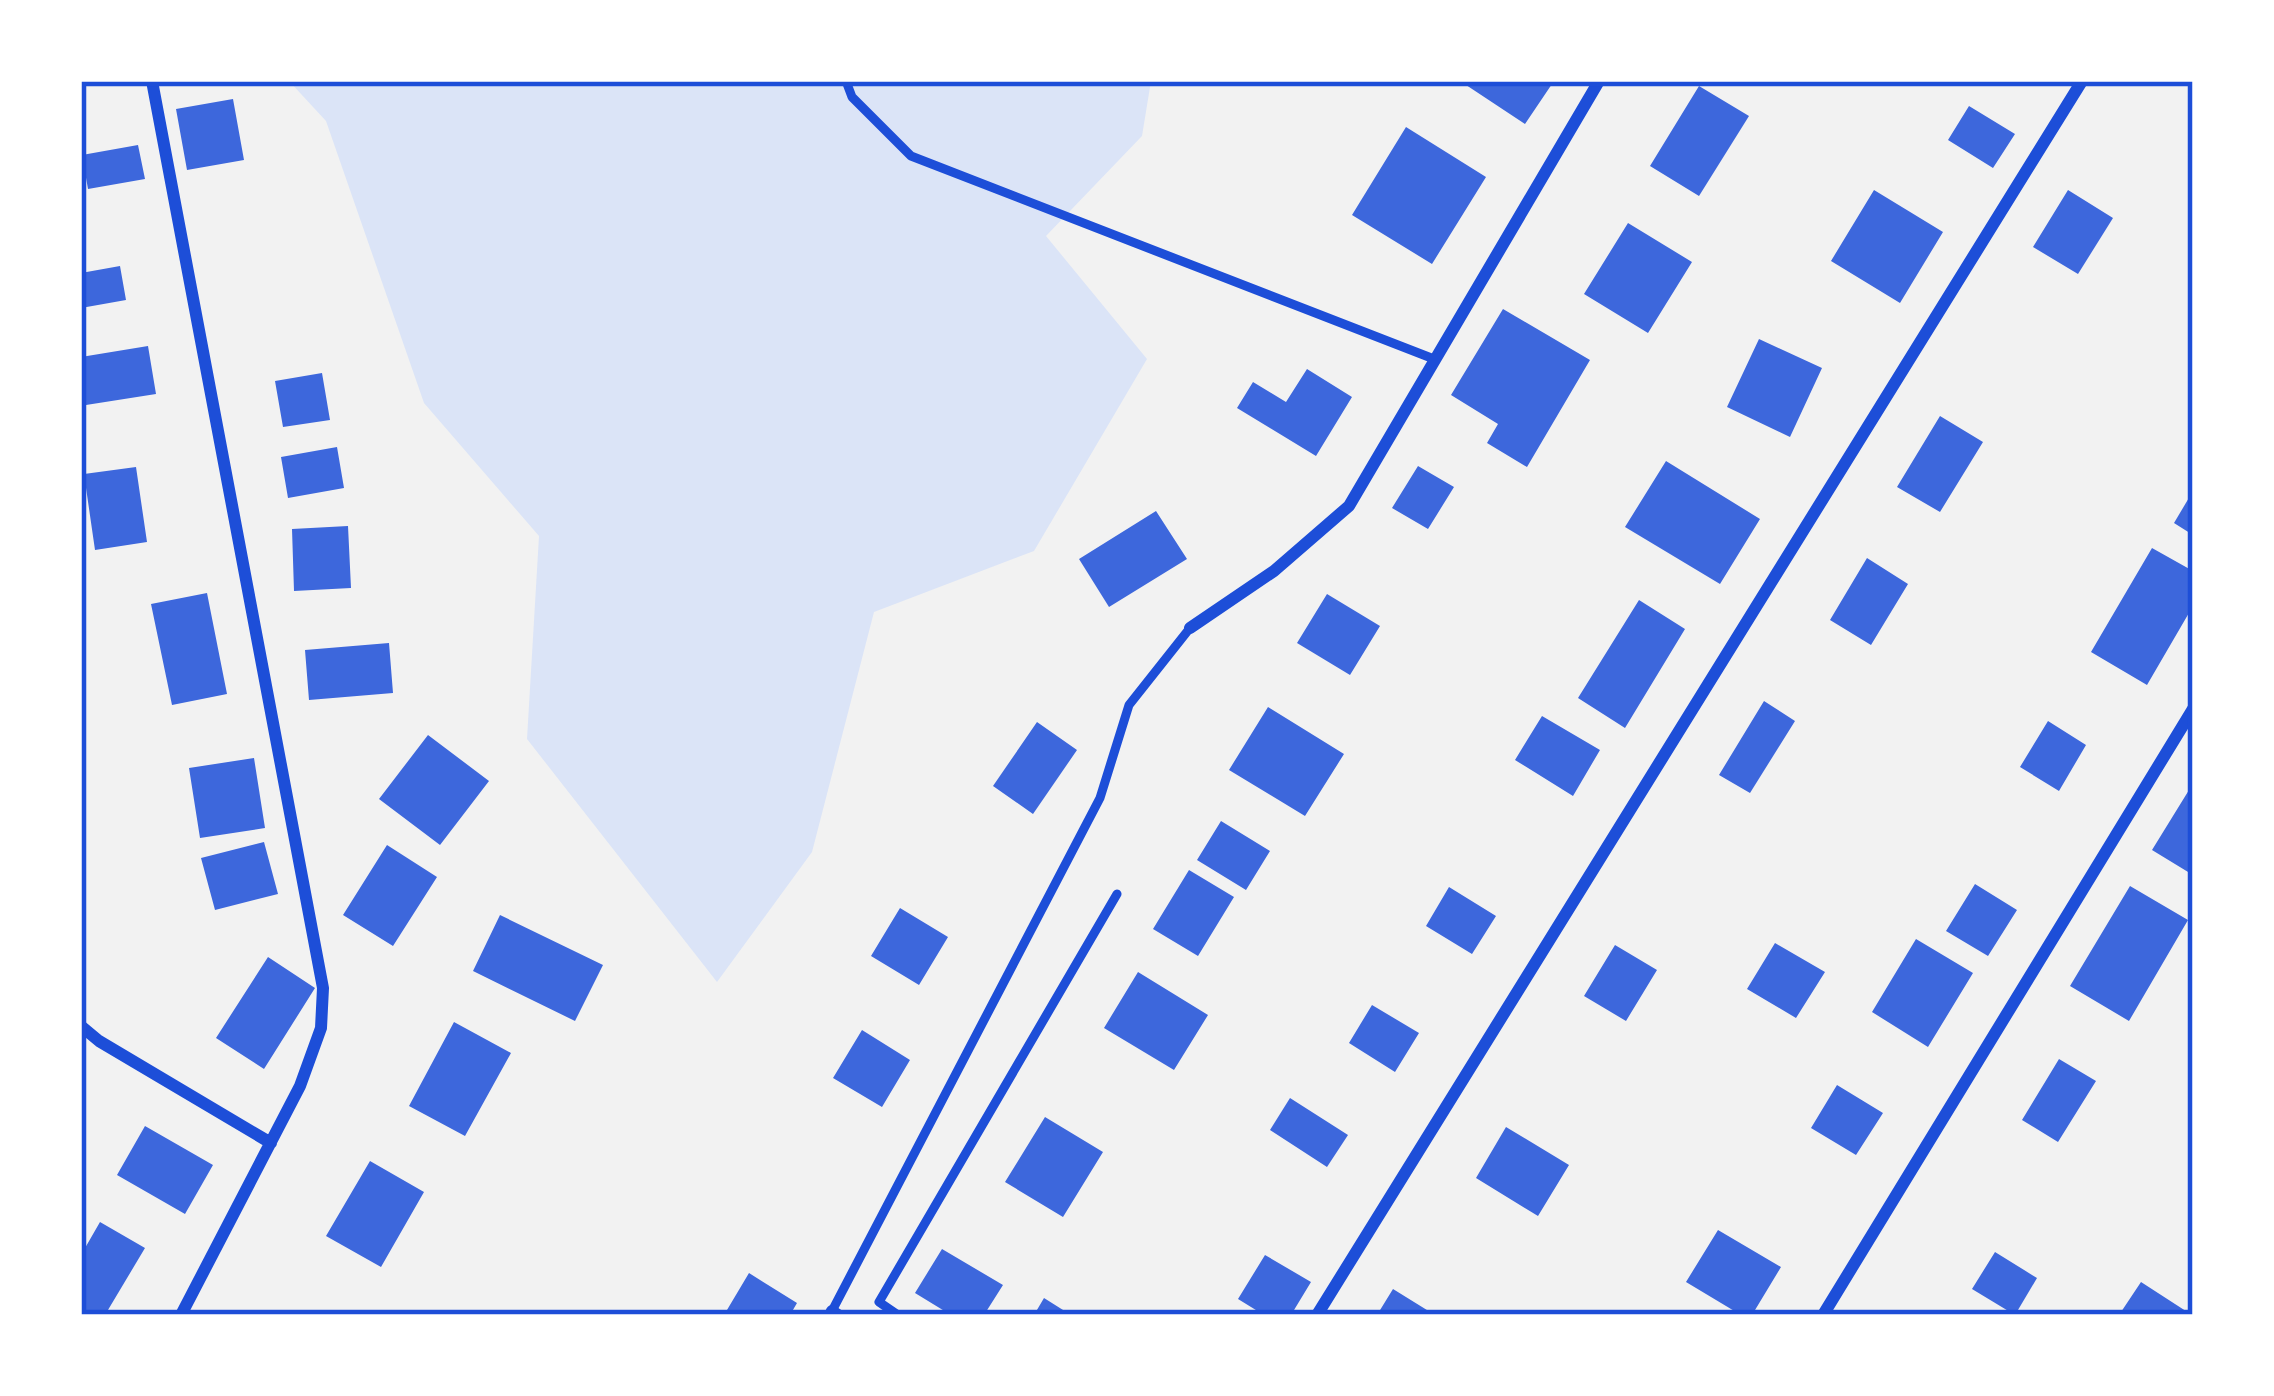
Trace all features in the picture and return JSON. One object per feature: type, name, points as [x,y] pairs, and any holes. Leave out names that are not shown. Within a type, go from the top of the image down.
[{"type":"street","points":[[152,81],[323,988],[321,1028],[300,1086],[181,1315]]},
{"type":"street","points":[[1190,628],[1274,572],[1348,506],[1599,81]]},
{"type":"street","points":[[1317,1315],[2082,81]]},
{"type":"street","points":[[1823,1315],[2193,709]]},
{"type":"street","points":[[81,1026],[272,1143]]},
{"type":"lane","points":[[846,81],[852,97],[911,156],[1434,359]]},
{"type":"lane","points":[[834,1314],[1100,798],[1130,704],[1190,628]]},
{"type":"lane","points":[[898,1315],[879,1302],[1117,894]]},
{"type":"shaded area","points":[[289,81],[1151,81],[1142,136],[1046,236],[1147,359],[1034,551],[874,612],[812,852],[717,982],[527,739],[539,536],[424,403],[326,121]]},
{"type":"building","points":[[1460,81],[1554,81],[1525,124]]},
{"type":"building","points":[[1699,86],[1749,116],[1699,196],[1650,166]]},
{"type":"building","points":[[233,99],[244,160],[187,170],[176,109]]},
{"type":"building","points":[[1969,106],[2015,134],[1993,168],[1948,140]]},
{"type":"building","points":[[1406,127],[1486,177],[1432,264],[1352,215]]},
{"type":"building","points":[[138,145],[145,179],[88,189],[82,155]]},
{"type":"building","points":[[1874,190],[1943,232],[1900,303],[1831,261]]},
{"type":"building","points":[[2068,190],[2113,218],[2078,274],[2033,247]]},
{"type":"building","points":[[1628,223],[1692,262],[1648,333],[1584,294]]},
{"type":"building","points":[[120,266],[126,300],[81,308],[81,273]]},
{"type":"building","points":[[1503,309],[1590,360],[1527,467],[1487,443],[1498,424],[1451,395]]},
{"type":"building","points":[[1759,339],[1822,368],[1790,437],[1727,407]]},
{"type":"building","points":[[148,346],[156,394],[86,405],[81,357]]},
{"type":"building","points":[[1307,369],[1352,397],[1316,456],[1237,408],[1253,382],[1286,402]]},
{"type":"building","points":[[322,373],[330,420],[283,427],[275,381]]},
{"type":"building","points":[[1940,416],[1983,442],[1940,512],[1897,487]]},
{"type":"building","points":[[337,447],[344,488],[288,498],[281,457]]},
{"type":"building","points":[[1666,461],[1760,519],[1720,584],[1625,527]]},
{"type":"building","points":[[1418,466],[1454,487],[1428,529],[1392,508]]},
{"type":"building","points":[[136,467],[147,542],[95,550],[84,474]]},
{"type":"building","points":[[2193,491],[2193,535],[2174,523]]},
{"type":"building","points":[[1156,511],[1187,559],[1109,607],[1079,559]]},
{"type":"building","points":[[348,526],[351,588],[294,591],[292,529]]},
{"type":"building","points":[[2152,548],[2193,571],[2193,606],[2147,685],[2091,652]]},
{"type":"building","points":[[1867,558],[1908,584],[1871,645],[1830,620]]},
{"type":"building","points":[[207,593],[227,694],[172,705],[151,604]]},
{"type":"building","points":[[1327,594],[1380,626],[1350,675],[1297,643]]},
{"type":"building","points":[[1639,600],[1685,629],[1625,728],[1578,698]]},
{"type":"building","points":[[389,643],[393,693],[309,700],[305,650]]},
{"type":"building","points":[[1764,701],[1795,721],[1750,793],[1719,775]]},
{"type":"building","points":[[1268,707],[1344,754],[1305,816],[1229,770]]},
{"type":"building","points":[[1542,716],[1600,750],[1573,796],[1515,760]]},
{"type":"building","points":[[2048,721],[2086,745],[2059,791],[2020,767]]},
{"type":"building","points":[[1037,722],[1077,750],[1033,814],[993,786]]},
{"type":"building","points":[[428,735],[489,781],[440,845],[379,799]]},
{"type":"building","points":[[254,758],[265,828],[200,838],[189,768]]},
{"type":"building","points":[[2189,790],[2193,792],[2193,875],[2152,850]]},
{"type":"building","points":[[1221,821],[1270,851],[1246,890],[1197,860]]},
{"type":"building","points":[[264,842],[278,894],[215,910],[201,858]]},
{"type":"building","points":[[387,845],[437,877],[393,946],[343,915]]},
{"type":"building","points":[[1189,870],[1234,897],[1198,956],[1153,929]]},
{"type":"building","points":[[1975,884],[2017,910],[1988,956],[1946,931]]},
{"type":"building","points":[[2130,886],[2188,920],[2129,1021],[2070,986]]},
{"type":"building","points":[[1449,887],[1496,916],[1472,954],[1426,926]]},
{"type":"building","points":[[900,908],[948,937],[919,985],[871,956]]},
{"type":"building","points":[[500,915],[603,965],[575,1021],[473,971]]},
{"type":"building","points":[[1916,939],[1973,973],[1928,1047],[1872,1012]]},
{"type":"building","points":[[1775,943],[1825,972],[1796,1018],[1747,989]]},
{"type":"building","points":[[1615,945],[1657,970],[1626,1021],[1584,996]]},
{"type":"building","points":[[268,957],[315,988],[264,1069],[216,1038]]},
{"type":"building","points":[[1138,972],[1208,1015],[1174,1070],[1104,1028]]},
{"type":"building","points":[[1372,1005],[1419,1033],[1395,1072],[1349,1043]]},
{"type":"building","points":[[454,1022],[511,1053],[465,1136],[409,1106]]},
{"type":"building","points":[[862,1030],[910,1060],[882,1107],[833,1078]]},
{"type":"building","points":[[2059,1059],[2096,1081],[2058,1142],[2022,1120]]},
{"type":"building","points":[[1837,1085],[1883,1113],[1856,1155],[1811,1128]]},
{"type":"building","points":[[1290,1098],[1348,1135],[1327,1167],[1270,1130]]},
{"type":"building","points":[[1045,1117],[1103,1152],[1063,1217],[1005,1182]]},
{"type":"building","points":[[145,1126],[213,1165],[185,1214],[117,1175]]},
{"type":"building","points":[[1506,1127],[1569,1165],[1538,1216],[1476,1178]]},
{"type":"building","points":[[370,1161],[424,1192],[381,1267],[326,1236]]},
{"type":"building","points":[[100,1222],[145,1248],[105,1315],[81,1315],[81,1255]]},
{"type":"building","points":[[1718,1230],[1781,1267],[1752,1315],[1741,1315],[1686,1282]]},
{"type":"building","points":[[942,1249],[1003,1285],[984,1315],[951,1315],[915,1293]]},
{"type":"building","points":[[1995,1252],[2037,1278],[2015,1315],[1972,1289]]},
{"type":"building","points":[[1265,1255],[1311,1282],[1291,1315],[1264,1315],[1238,1299]]},
{"type":"building","points":[[749,1273],[797,1303],[790,1315],[724,1315]]},
{"type":"building","points":[[2141,1282],[2192,1315],[2119,1315]]},
{"type":"building","points":[[1393,1289],[1435,1315],[1377,1315]]},
{"type":"building","points":[[1044,1298],[1071,1315],[1034,1315]]}]
